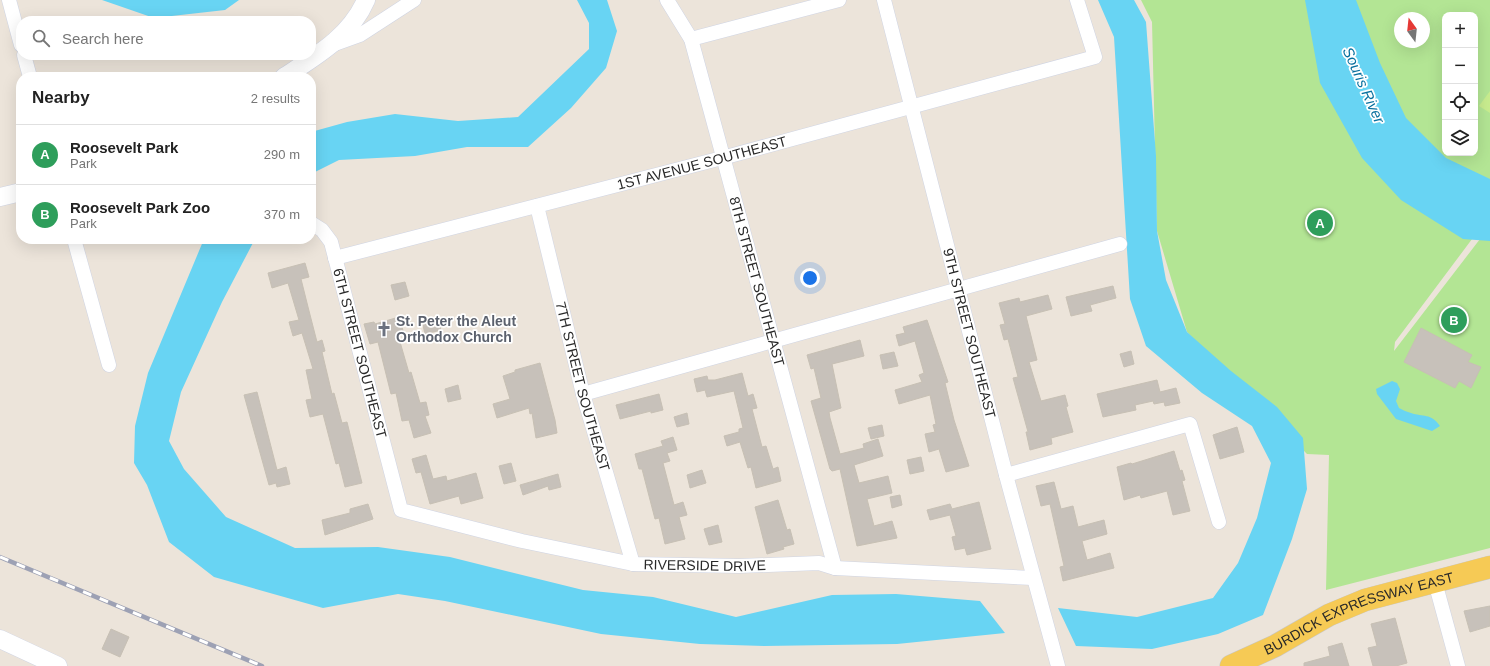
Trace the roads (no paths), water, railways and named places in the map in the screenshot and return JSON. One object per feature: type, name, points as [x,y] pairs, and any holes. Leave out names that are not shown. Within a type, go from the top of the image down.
[{"type":"main road","name":"BURDICK EXPRESSWAY EAST","points":[[1231,666],[1258,660],[1329,615],[1365,600],[1490,567]]},
{"type":"street","points":[[9,0],[16,26]]},
{"type":"street","points":[[334,44],[351,25],[366,0]]},
{"type":"street","points":[[316,56],[334,44],[360,35],[414,0]]},
{"type":"street","name":"8TH STREET SOUTHEAST","points":[[667,0],[691,39],[722,158],[774,341],[835,568]]},
{"type":"street","points":[[691,39],[839,0]]},
{"type":"street","name":"9TH STREET SOUTHEAST","points":[[884,0],[1006,475],[1058,666]]},
{"type":"street","name":"1ST AVENUE SOUTHEAST","points":[[335,258],[722,158],[1094,57],[1077,0]]},
{"type":"street","points":[[25,60],[29,72]]},
{"type":"street","points":[[292,72],[310,60]]},
{"type":"street","points":[[0,197],[16,193]]},
{"type":"street","name":"7TH STREET SOUTHEAST","points":[[537,206],[583,394],[633,564]]},
{"type":"street","name":"6TH STREET SOUTHEAST","points":[[316,226],[322,230],[331,242],[395,492]]},
{"type":"street","points":[[75,244],[109,365]]},
{"type":"street","points":[[583,394],[1120,244]]},
{"type":"street","points":[[1006,475],[1190,424],[1219,522]]},
{"type":"street","name":"RIVERSIDE DRIVE","points":[[395,492],[401,510],[522,540],[633,564],[739,566],[819,562],[835,568],[1033,578]]},
{"type":"street","points":[[1435,582],[1458,666]]},
{"type":"street","points":[[0,639],[58,666]]},
{"type":"water","points":[[102,0],[239,0],[225,10],[172,16],[148,16]]},
{"type":"water","points":[[577,0],[607,0],[617,31],[606,68],[571,108],[528,147],[467,147],[415,156],[339,160],[316,172],[316,131],[347,122],[395,114],[458,121],[518,117],[589,49],[589,23]]},
{"type":"water","points":[[1098,0],[1134,0],[1146,22],[1156,156],[1157,231],[1166,280],[1187,332],[1231,371],[1277,407],[1303,438],[1307,489],[1292,539],[1263,615],[1218,634],[1152,649],[1076,646],[1058,608],[1137,617],[1213,598],[1238,563],[1257,518],[1271,463],[1252,426],[1202,393],[1146,346],[1130,299],[1114,37]]},
{"type":"water","name":"Souris River","points":[[1305,0],[1356,0],[1380,63],[1406,118],[1442,154],[1442,156],[1490,179],[1490,241],[1463,239],[1401,200],[1362,158],[1320,83]]},
{"type":"water","points":[[202,244],[252,244],[222,302],[181,392],[169,441],[184,469],[226,517],[295,548],[378,547],[450,557],[583,590],[653,597],[736,617],[832,595],[896,594],[980,601],[1005,633],[897,644],[764,646],[700,644],[601,634],[445,601],[398,594],[323,608],[214,577],[169,542],[147,485],[134,463],[135,426],[148,373]]},
{"type":"water","points":[[1392,381],[1397,383],[1400,389],[1396,401],[1399,408],[1410,413],[1430,417],[1440,426],[1432,431],[1396,419],[1377,394],[1376,389]]},
{"type":"railway","points":[[0,557],[262,666]]},
{"type":"place","name":"Roosevelt Park","points":[[1320,223]]},
{"type":"place","name":"Roosevelt Park Zoo","points":[[1454,320]]},
{"type":"place","name":"St. Peter the Aleut Orthodox Church","points":[[384,329]]}]
